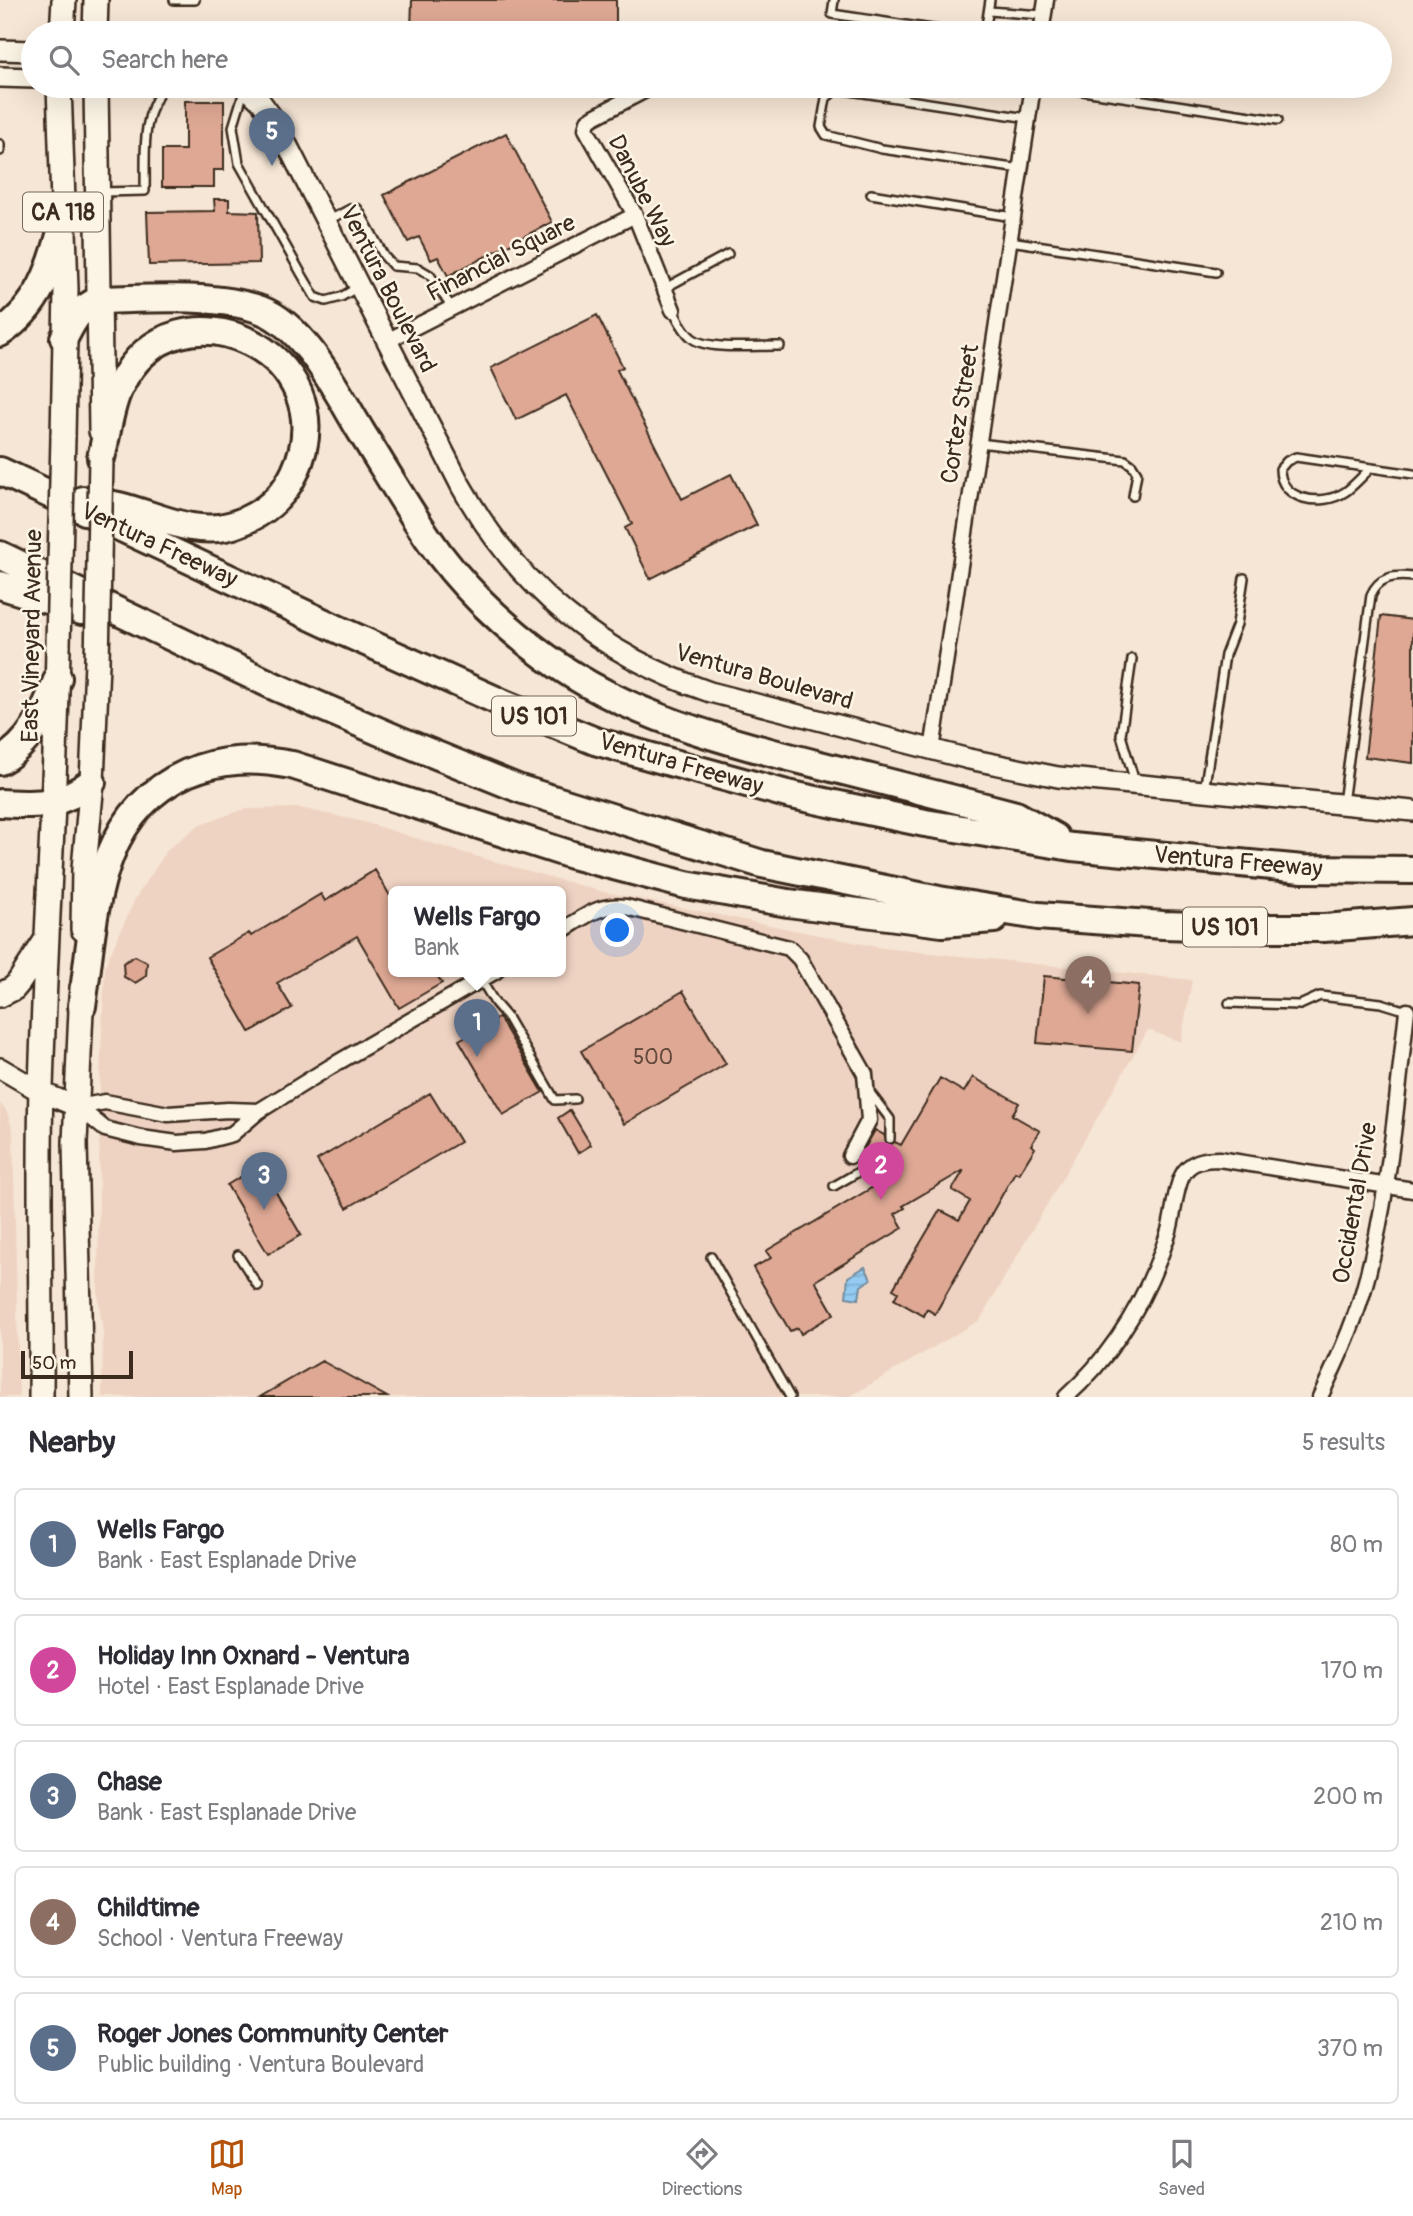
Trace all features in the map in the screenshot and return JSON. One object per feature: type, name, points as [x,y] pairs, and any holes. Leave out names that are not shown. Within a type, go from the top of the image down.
[{"type":"highway","points":[[0,333],[28,309],[43,286],[63,224]]},
{"type":"highway","points":[[64,338],[76,315],[99,300],[221,300],[262,310],[284,324],[303,342],[326,373],[429,540],[460,578],[502,620],[546,657],[595,687],[643,710],[721,740],[1016,815],[1072,847]]},
{"type":"highway","points":[[47,493],[120,506],[196,528],[232,526],[268,508],[289,486],[302,456],[306,431],[302,404],[292,380],[278,361],[259,345],[240,337],[212,331],[184,332],[161,342],[138,360],[119,387],[101,458]]},
{"type":"highway","name":"Ventura Freeway","points":[[0,471],[346,633],[595,741],[787,794],[925,823],[1072,847],[1303,869],[1413,870]]},
{"type":"highway","name":"US 101","points":[[0,555],[276,687],[520,789],[762,864],[939,900],[1038,916],[1164,925],[1266,928],[1324,928],[1413,921]]},
{"type":"highway","points":[[0,585],[86,612],[121,614]]},
{"type":"highway","points":[[0,761],[18,750],[32,733],[58,678]]},
{"type":"highway","points":[[82,1006],[101,881],[114,845],[129,817],[149,795],[179,777],[211,764],[244,759],[292,765],[572,855],[686,884],[788,903],[942,923],[1038,916]]},
{"type":"highway","points":[[0,803],[53,803],[75,794],[92,782]]},
{"type":"main road","points":[[63,21],[64,0]]},
{"type":"main road","points":[[95,21],[96,0]]},
{"type":"main road","name":"CA 118","points":[[59,98],[66,289],[64,338]]},
{"type":"main road","name":"CA 118","points":[[92,782],[101,458],[96,98]]},
{"type":"main road","name":"East Vineyard Avenue","points":[[41,1397],[41,1092],[45,942],[58,678],[64,338]]},
{"type":"main road","points":[[81,1397],[75,1143],[82,1006],[84,868],[92,782]]},
{"type":"main road","points":[[0,995],[14,988],[45,942]]},
{"type":"street","points":[[1042,21],[1046,0]]},
{"type":"street","points":[[0,50],[21,51]]},
{"type":"street","points":[[0,77],[21,78]]},
{"type":"street","name":"Ventura Boulevard","points":[[257,98],[275,121],[461,486],[490,533],[517,568],[581,627],[641,664],[685,683],[932,750],[1033,773],[1136,786],[1413,811]]},
{"type":"street","name":"Danube Way","points":[[630,98],[594,117],[586,126],[587,132],[635,215],[673,310]]},
{"type":"street","name":"Cortez Street","points":[[932,750],[1031,98]]},
{"type":"street","name":"Financial Square","points":[[387,341],[635,215]]},
{"type":"street","points":[[566,929],[609,905],[626,906],[789,948],[800,959],[865,1073],[869,1120],[850,1156]]},
{"type":"street","points":[[0,1068],[105,1129],[177,1143],[205,1141],[232,1134],[259,1111],[330,1067],[486,977]]},
{"type":"street","name":"Occidental Drive","points":[[1320,1397],[1346,1340],[1363,1292],[1385,1185],[1407,1011]]},
{"type":"street","points":[[77,1113],[105,1102],[168,1114],[259,1111]]},
{"type":"street","points":[[1066,1397],[1099,1363],[1139,1304],[1156,1270],[1169,1232],[1181,1177],[1192,1164],[1219,1159],[1413,1190]]},
{"type":"lane","points":[[174,0],[195,0]]},
{"type":"lane","points":[[834,0],[832,14],[878,21]]},
{"type":"lane","points":[[987,21],[990,0]]},
{"type":"lane","points":[[989,11],[1043,15]]},
{"type":"lane","points":[[97,192],[145,191],[147,118],[156,98]]},
{"type":"lane","points":[[241,98],[233,127],[239,163],[300,273],[315,297],[326,301],[341,297],[359,287]]},
{"type":"lane","points":[[826,98],[821,127],[827,135],[882,149],[1020,169]]},
{"type":"lane","points":[[896,98],[1028,118]]},
{"type":"lane","points":[[1130,98],[1278,120]]},
{"type":"lane","points":[[0,144],[0,151]]},
{"type":"lane","points":[[872,194],[1013,217]]},
{"type":"lane","points":[[326,221],[352,208],[358,209],[384,256],[394,266],[418,268],[430,275],[452,308]]},
{"type":"lane","points":[[1009,240],[1216,272]]},
{"type":"lane","points":[[664,288],[728,254]]},
{"type":"lane","points":[[673,310],[690,337],[699,342],[711,345],[780,346]]},
{"type":"lane","points":[[979,442],[1125,460],[1137,473],[1133,496]]},
{"type":"lane","points":[[1370,469],[1345,492],[1316,499],[1300,498],[1289,493],[1282,485],[1280,477],[1280,469],[1287,461],[1296,457],[1413,474]]},
{"type":"lane","points":[[1343,804],[1371,595],[1373,589],[1386,578],[1394,575],[1413,577]]},
{"type":"lane","points":[[1204,792],[1225,655],[1237,624],[1244,578]]},
{"type":"lane","points":[[1132,659],[1121,735],[1136,786]]},
{"type":"lane","points":[[481,980],[507,1017],[555,1100],[575,1099]]},
{"type":"lane","points":[[1229,1003],[1300,1005],[1320,996],[1381,1003],[1407,1011]]},
{"type":"lane","points":[[867,1090],[881,1104],[890,1119],[890,1139]]},
{"type":"lane","points":[[834,1186],[874,1163]]},
{"type":"lane","points":[[238,1255],[258,1286]]},
{"type":"lane","points":[[711,1257],[790,1397]]},
{"type":"shaded area","points":[[300,808],[364,822],[600,891],[883,948],[1192,980],[1181,1042],[1148,1030],[980,1320],[849,1397],[102,1397],[103,1334],[98,1293],[100,1075],[105,966],[135,899],[168,849],[200,824],[245,809]]},
{"type":"shaded area","points":[[0,1104],[6,1110],[13,1130],[19,1397],[0,1397]]},
{"type":"water","points":[[865,1267],[871,1279],[861,1286],[859,1299],[846,1297],[848,1277]]},
{"type":"building","points":[[412,0],[616,0],[616,21],[411,21]]},
{"type":"building","points":[[185,101],[224,101],[224,170],[214,170],[214,187],[162,187],[162,150],[185,150]]},
{"type":"building","points":[[506,133],[552,222],[448,276],[438,257],[431,260],[419,237],[408,242],[384,195]]},
{"type":"building","points":[[214,199],[229,199],[229,211],[258,212],[259,263],[149,265],[147,212],[215,211]]},
{"type":"building","points":[[597,315],[623,367],[617,370],[682,499],[731,474],[757,525],[650,579],[625,528],[632,524],[566,395],[516,420],[491,368]]},
{"type":"building","points":[[1381,616],[1413,620],[1413,763],[1365,757]]},
{"type":"building","points":[[375,870],[388,892],[388,977],[438,977],[442,983],[399,1008],[357,936],[277,983],[292,1008],[250,1032],[207,957],[249,933],[251,936],[321,894],[325,901]]},
{"type":"building","points":[[135,956],[147,962],[146,976],[135,983],[124,977],[123,963]]},
{"type":"building","points":[[1044,976],[1139,985],[1132,1051],[1037,1043]]},
{"type":"building","points":[[683,991],[726,1064],[624,1124],[581,1051]]},
{"type":"building","points":[[499,1017],[543,1092],[503,1115],[459,1040]]},
{"type":"building","points":[[973,1077],[1019,1103],[1012,1115],[1040,1131],[1031,1145],[1035,1148],[1019,1174],[1015,1172],[935,1314],[927,1309],[924,1316],[894,1299],[898,1292],[893,1289],[940,1210],[959,1220],[970,1201],[952,1190],[964,1170],[903,1206],[905,1208],[895,1214],[903,1228],[815,1281],[834,1314],[801,1334],[798,1328],[790,1331],[753,1268],[771,1258],[766,1251],[893,1175],[879,1166],[878,1158],[868,1159],[861,1155],[875,1130],[884,1135],[888,1145],[895,1142],[901,1145],[940,1078],[964,1092]]},
{"type":"building","points":[[430,1093],[460,1142],[347,1208],[317,1160]]},
{"type":"building","points":[[570,1110],[591,1145],[578,1153],[558,1118]]},
{"type":"building","points":[[260,1165],[301,1235],[268,1254],[227,1185]]},
{"type":"building","points":[[322,1361],[387,1397],[260,1397]]},
{"type":"place","name":"Roger Jones Community Center","points":[[272,166]]},
{"type":"place","name":"Childtime","points":[[1088,1014]]},
{"type":"place","name":"Wells Fargo","points":[[477,1057]]},
{"type":"place","name":"Holiday Inn Oxnard - Ventura","points":[[881,1200]]},
{"type":"place","name":"Chase","points":[[264,1210]]}]
